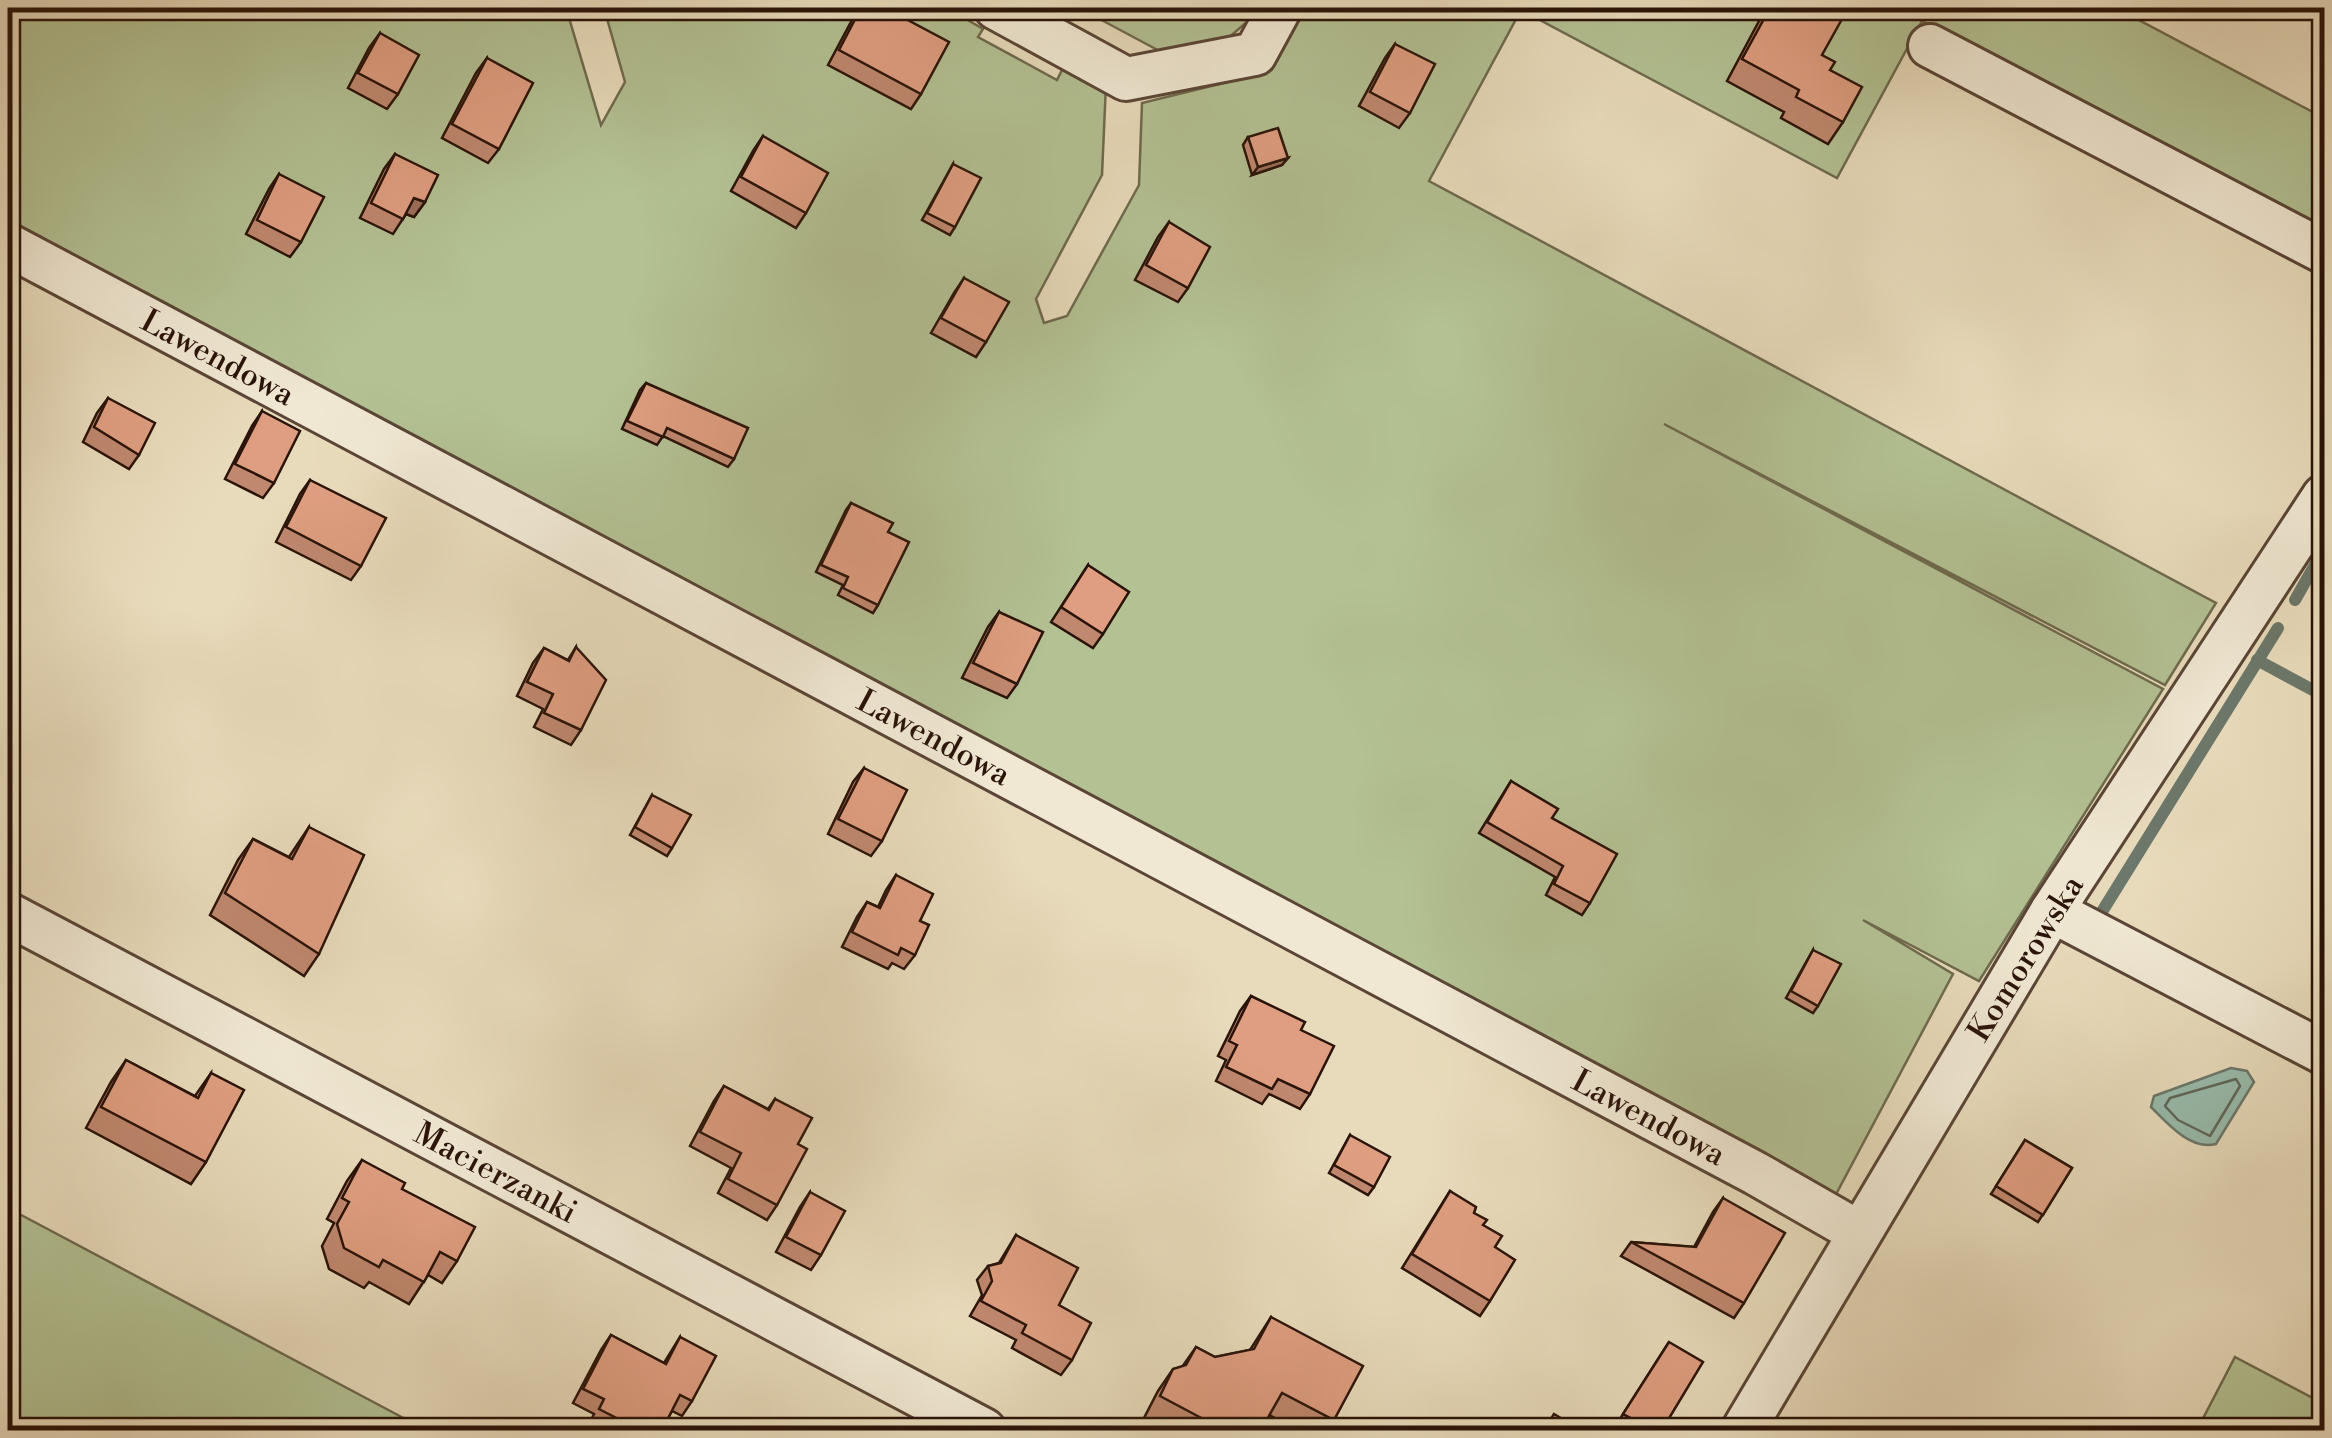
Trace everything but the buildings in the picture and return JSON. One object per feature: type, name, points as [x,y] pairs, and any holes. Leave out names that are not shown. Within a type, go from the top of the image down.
[{"type":"street","points":[[996,8],[1126,79],[1256,54],[1280,8]]},
{"type":"street","points":[[1930,46],[2324,252]]},
{"type":"street","name":"Lawendowa","points":[[8,245],[1755,1173],[1858,1232]]},
{"type":"street","name":"Komorowska","points":[[1757,1426],[1858,1232],[2052,911],[2324,496]]},
{"type":"street","points":[[2052,911],[2324,1054]]},
{"type":"street","name":"Macierzanki","points":[[8,914],[984,1430]]},
{"type":"shaded area","points":[[8,8],[367,11],[566,8],[601,125],[625,82],[604,8],[947,8],[983,29],[978,37],[1057,80],[1065,64],[1106,84],[1102,175],[1036,299],[1044,323],[1067,316],[1139,185],[1142,103],[1265,73],[1299,8],[2116,8],[2324,118],[2324,233],[1922,21],[1837,178],[1521,10],[1429,181],[2216,603],[2165,685],[1664,424],[2163,689],[1979,981],[1863,920],[1953,974],[1834,1198],[8,230]]},
{"type":"shaded area","points":[[1079,8],[1263,8],[1219,46],[1167,55]]},
{"type":"shaded area","points":[[8,1208],[426,1430],[8,1430]]},
{"type":"shaded area","points":[[2235,1357],[2324,1404],[2324,1430],[2197,1430]]},
{"type":"water","points":[[2231,1068],[2247,1071],[2254,1082],[2216,1144],[2189,1140],[2151,1107],[2154,1096]]},
{"type":"waterway","points":[[2295,600],[2324,549]]},
{"type":"waterway","points":[[2103,910],[2278,628]]},
{"type":"waterway","points":[[2257,660],[2324,696]]}]
